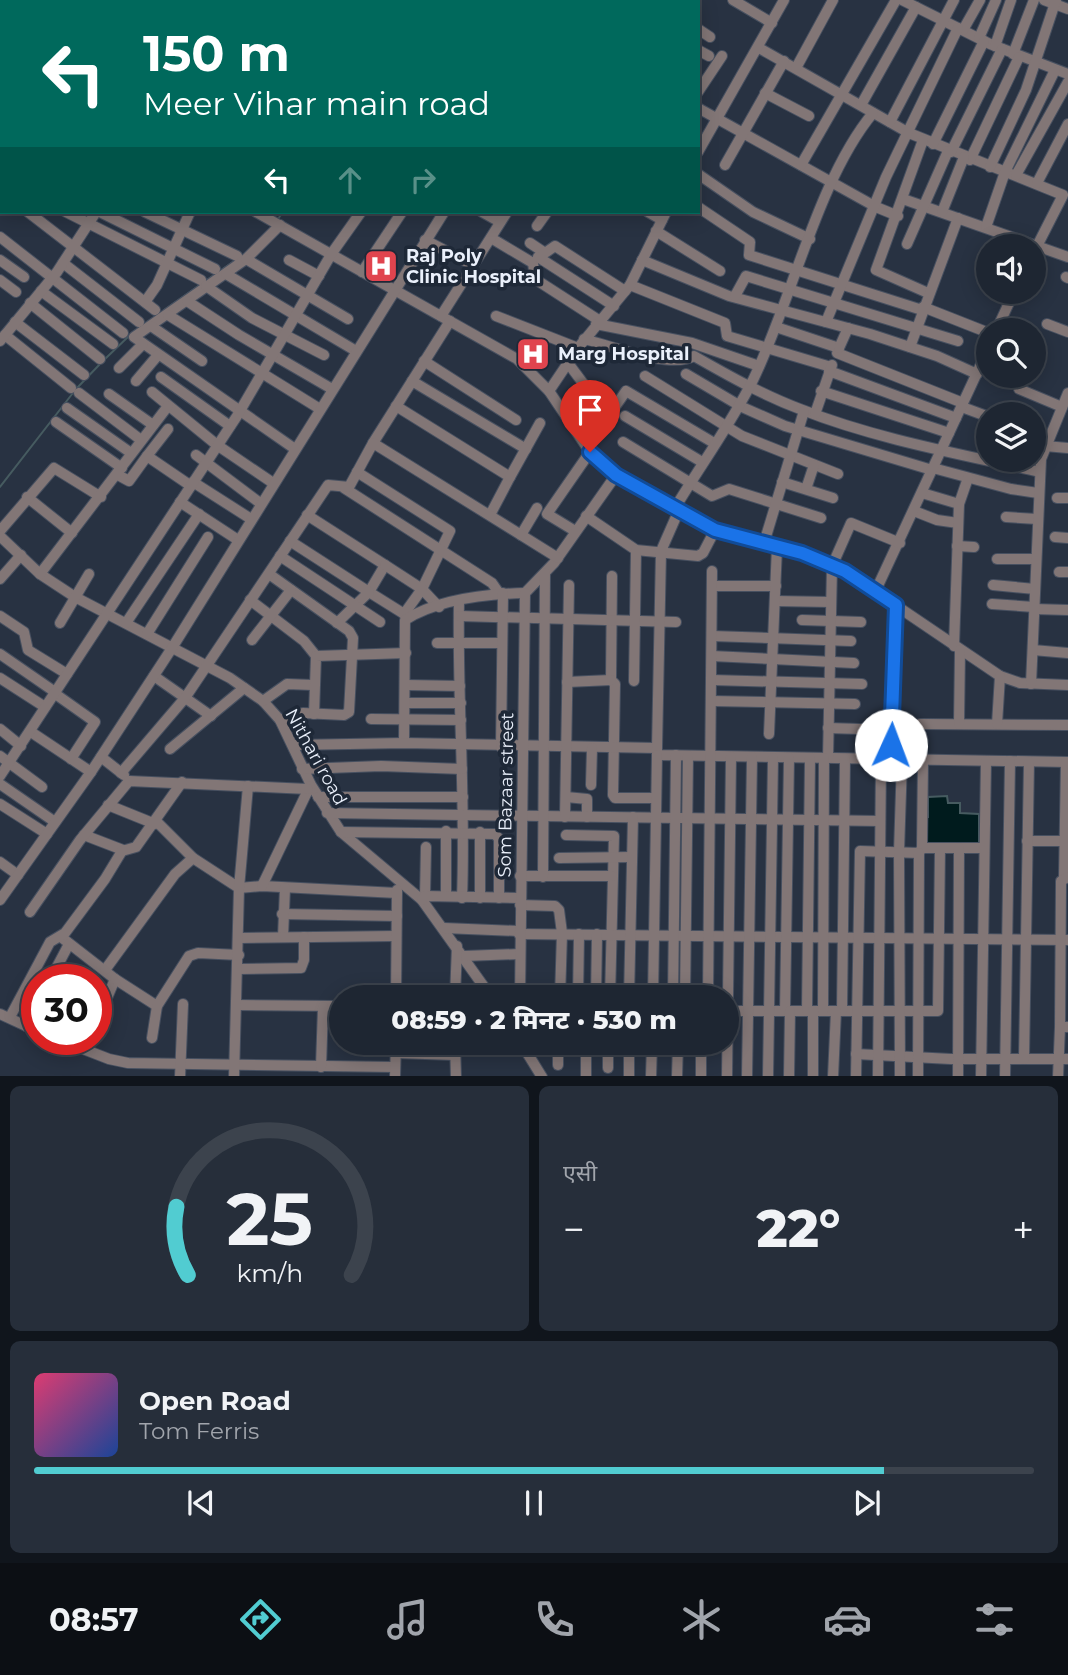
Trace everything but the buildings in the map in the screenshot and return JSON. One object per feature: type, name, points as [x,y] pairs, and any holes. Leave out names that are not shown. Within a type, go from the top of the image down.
[{"type":"street","points":[[733,0],[772,23]]},
{"type":"street","points":[[700,148],[784,0]]},
{"type":"street","points":[[796,68],[834,0]]},
{"type":"street","points":[[801,166],[902,0],[999,48],[1068,75]]},
{"type":"street","points":[[890,122],[954,0]]},
{"type":"street","points":[[826,321],[876,207],[886,177],[960,29],[981,0]]},
{"type":"street","points":[[928,293],[876,270],[928,142],[982,40],[996,0]]},
{"type":"street","points":[[907,244],[922,205],[999,48],[1011,0]]},
{"type":"street","points":[[942,212],[1016,55],[1034,0]]},
{"type":"street","points":[[990,167],[1027,90],[1051,1],[1068,9]]},
{"type":"street","points":[[861,106],[916,7]]},
{"type":"street","points":[[700,30],[710,37]]},
{"type":"street","points":[[759,48],[909,133],[949,151],[1037,183],[1065,197],[1044,234]]},
{"type":"street","points":[[700,51],[709,55]]},
{"type":"street","points":[[700,89],[722,56]]},
{"type":"street","points":[[725,165],[784,61]]},
{"type":"street","points":[[986,227],[1005,172],[1055,70]]},
{"type":"street","points":[[1016,176],[1068,82]]},
{"type":"street","points":[[765,93],[809,116]]},
{"type":"street","points":[[700,109],[876,207],[898,216]]},
{"type":"street","points":[[653,985],[661,551],[690,482],[749,387],[784,309],[833,183],[857,135],[873,113]]},
{"type":"street","points":[[1037,183],[1068,126]]},
{"type":"street","points":[[700,175],[753,212],[810,239]]},
{"type":"street","points":[[903,199],[1003,234]]},
{"type":"street","points":[[700,208],[750,242],[749,255],[923,308],[976,328]]},
{"type":"street","points":[[31,214],[155,310]]},
{"type":"street","points":[[70,214],[168,263],[204,283],[252,318],[324,355]]},
{"type":"street","points":[[96,214],[52,278],[3,338],[141,440]]},
{"type":"street","points":[[102,214],[215,269]]},
{"type":"street","points":[[149,214],[242,258],[348,319]]},
{"type":"street","points":[[145,302],[158,285],[189,214]]},
{"type":"street","points":[[260,214],[517,359],[549,391],[590,452],[616,475],[715,530],[778,547],[832,566],[876,590],[1000,676],[1031,684],[1068,685]]},
{"type":"street","points":[[0,776],[4,759],[21,746],[31,732],[106,613],[218,446],[332,253],[360,214]]},
{"type":"street","points":[[362,272],[401,214]]},
{"type":"street","points":[[0,900],[91,772],[154,676],[443,214]]},
{"type":"street","points":[[486,214],[500,222]]},
{"type":"street","points":[[344,488],[349,487],[424,361],[473,265],[506,214]]},
{"type":"street","points":[[537,226],[546,214]]},
{"type":"street","points":[[549,391],[581,343],[627,288],[664,216]]},
{"type":"street","points":[[910,347],[958,218]]},
{"type":"street","points":[[277,223],[226,274],[204,283],[187,301],[134,337],[295,449]]},
{"type":"street","points":[[656,232],[720,271]]},
{"type":"street","points":[[0,237],[123,333]]},
{"type":"street","points":[[491,238],[535,265],[535,279],[598,323],[692,343],[759,366]]},
{"type":"street","points":[[425,240],[473,265]]},
{"type":"street","points":[[530,243],[545,253],[555,246],[627,288],[725,323],[727,335],[830,369],[956,418]]},
{"type":"street","points":[[1046,251],[1068,257]]},
{"type":"street","points":[[538,257],[614,306]]},
{"type":"street","points":[[0,260],[24,277]]},
{"type":"street","points":[[289,260],[320,276]]},
{"type":"street","points":[[642,260],[735,296],[910,347],[976,374]]},
{"type":"street","points":[[63,263],[139,321]]},
{"type":"street","points":[[226,274],[356,351]]},
{"type":"street","points":[[735,296],[745,276],[792,288],[958,341]]},
{"type":"street","points":[[0,280],[16,292]]},
{"type":"street","points":[[41,291],[113,345]]},
{"type":"street","points":[[187,301],[332,389]]},
{"type":"street","points":[[30,303],[100,359]]},
{"type":"street","points":[[168,315],[320,409]]},
{"type":"street","points":[[496,316],[581,343],[686,361],[694,356],[749,387],[809,412],[940,451],[976,459]]},
{"type":"street","points":[[15,322],[84,375]]},
{"type":"street","points":[[1047,324],[1068,332]]},
{"type":"street","points":[[151,326],[202,361]]},
{"type":"street","points":[[776,327],[976,412]]},
{"type":"street","points":[[764,543],[797,429],[821,391],[848,328]]},
{"type":"street","points":[[119,368],[143,345]]},
{"type":"street","points":[[172,364],[183,348]]},
{"type":"street","points":[[136,381],[158,355]]},
{"type":"street","points":[[424,361],[516,420]]},
{"type":"street","points":[[568,363],[606,414],[610,414],[626,391],[714,443]]},
{"type":"street","points":[[686,374],[737,405],[797,429],[932,469],[1038,493]]},
{"type":"street","points":[[645,376],[725,426],[790,456],[838,474]]},
{"type":"street","points":[[876,590],[976,376]]},
{"type":"street","points":[[162,377],[230,426]]},
{"type":"street","points":[[412,381],[526,449]]},
{"type":"street","points":[[1019,389],[1066,399],[1046,444],[1068,448]]},
{"type":"street","points":[[821,391],[949,433]]},
{"type":"street","points":[[152,392],[218,446],[273,483]]},
{"type":"street","points":[[109,394],[153,425]]},
{"type":"street","points":[[40,573],[101,497],[168,406]]},
{"type":"street","points":[[396,406],[510,477]]},
{"type":"street","points":[[67,408],[131,453]]},
{"type":"street","points":[[625,416],[702,462]]},
{"type":"street","points":[[56,422],[120,471],[127,481],[132,479],[168,429]]},
{"type":"street","points":[[490,515],[540,422]]},
{"type":"street","points":[[623,442],[714,497],[729,489],[821,518]]},
{"type":"street","points":[[373,443],[558,558]]},
{"type":"street","points":[[575,531],[547,514],[590,452]]},
{"type":"street","points":[[196,455],[260,503]]},
{"type":"street","points":[[147,456],[250,519]]},
{"type":"street","points":[[806,489],[814,465]]},
{"type":"street","points":[[0,534],[27,497],[56,468],[101,497]]},
{"type":"street","points":[[357,472],[449,529],[442,552],[404,624],[407,653],[404,743]]},
{"type":"street","points":[[1031,684],[1040,472]]},
{"type":"street","points":[[290,541],[407,616],[501,593],[525,593],[558,558],[616,475]]},
{"type":"street","points":[[959,724],[957,546],[959,504],[968,478]]},
{"type":"street","points":[[782,482],[834,498]]},
{"type":"street","points":[[121,773],[184,698],[328,485],[336,483],[492,583],[501,593],[503,617],[500,747]]},
{"type":"street","points":[[922,493],[959,504]]},
{"type":"street","points":[[27,497],[72,533]]},
{"type":"street","points":[[1057,498],[1068,498]]},
{"type":"street","points":[[180,502],[238,540]]},
{"type":"street","points":[[521,535],[537,508]]},
{"type":"street","points":[[914,512],[937,520],[958,523]]},
{"type":"street","points":[[126,623],[199,514]]},
{"type":"street","points":[[307,515],[422,589],[439,607]]},
{"type":"street","points":[[586,516],[636,550],[698,556],[703,553],[715,530]]},
{"type":"street","points":[[1006,517],[1037,519]]},
{"type":"street","points":[[813,1076],[815,1011],[824,936],[832,566],[851,523],[900,543]]},
{"type":"street","name":"Nithari road","points":[[0,534],[40,573],[75,597],[206,666],[262,701],[280,720],[309,787],[341,832],[424,898],[483,985]]},
{"type":"street","points":[[147,634],[208,537]]},
{"type":"street","points":[[1055,537],[1068,538]]},
{"type":"street","points":[[957,546],[974,547]]},
{"type":"street","points":[[769,734],[778,547]]},
{"type":"street","points":[[634,681],[636,550]]},
{"type":"street","points":[[0,579],[21,555]]},
{"type":"street","points":[[281,556],[380,622]]},
{"type":"street","points":[[997,559],[1036,559]]},
{"type":"street","points":[[337,623],[369,592],[385,565]]},
{"type":"street","points":[[708,985],[712,571]]},
{"type":"street","points":[[543,877],[541,816],[545,573]]},
{"type":"street","points":[[60,623],[89,574]]},
{"type":"street","points":[[268,574],[352,634],[354,655],[349,712],[294,714],[280,720]]},
{"type":"street","points":[[612,576],[614,796],[655,799]]},
{"type":"street","points":[[565,817],[569,585]]},
{"type":"street","points":[[993,585],[1035,589]]},
{"type":"street","points":[[712,586],[776,586]]},
{"type":"street","points":[[252,640],[291,590]]},
{"type":"street","name":"Som Bazaar street","points":[[520,985],[520,816],[525,593]]},
{"type":"street","points":[[250,600],[304,641],[316,656],[314,714]]},
{"type":"street","points":[[460,601],[458,642],[465,813],[462,898]]},
{"type":"street","points":[[775,601],[831,602]]},
{"type":"street","points":[[992,604],[1068,610]]},
{"type":"street","points":[[878,1076],[880,821],[886,759],[892,730],[896,605]]},
{"type":"street","points":[[0,616],[24,632],[28,649],[67,674]]},
{"type":"street","points":[[459,616],[676,622]]},
{"type":"street","points":[[802,620],[861,622]]},
{"type":"street","points":[[712,636],[773,636],[851,641]]},
{"type":"street","points":[[437,643],[501,643]]},
{"type":"street","points":[[1032,650],[1068,653]]},
{"type":"street","points":[[316,656],[407,653]]},
{"type":"street","points":[[0,654],[96,722],[71,759]]},
{"type":"street","points":[[712,656],[854,663]]},
{"type":"street","points":[[154,676],[211,716]]},
{"type":"street","points":[[997,724],[1000,676]]},
{"type":"street","points":[[0,678],[45,707]]},
{"type":"street","points":[[567,682],[611,680]]},
{"type":"street","points":[[712,680],[862,684]]},
{"type":"street","points":[[262,701],[284,685],[313,685]]},
{"type":"street","points":[[406,685],[460,686]]},
{"type":"street","points":[[170,749],[244,688]]},
{"type":"street","points":[[712,701],[855,704]]},
{"type":"street","points":[[406,703],[461,703]]},
{"type":"street","points":[[371,719],[461,720]]},
{"type":"street","points":[[920,724],[1068,725]]},
{"type":"street","points":[[828,728],[892,730]]},
{"type":"street","points":[[0,729],[21,746]]},
{"type":"street","points":[[31,732],[91,772]]},
{"type":"street","points":[[293,746],[404,743],[544,748],[614,747],[688,756],[1067,762],[1064,1027],[1063,1059],[1058,1076]]},
{"type":"street","points":[[591,785],[592,748]]},
{"type":"street","points":[[673,985],[676,755]]},
{"type":"street","points":[[685,985],[688,756]]},
{"type":"street","points":[[101,757],[130,781],[309,787],[262,886]]},
{"type":"street","points":[[728,985],[731,757]]},
{"type":"street","points":[[747,1076],[752,757]]},
{"type":"street","points":[[768,1076],[773,758]]},
{"type":"street","points":[[789,758],[786,936],[789,1076]]},
{"type":"street","points":[[810,758],[808,936],[815,1011]]},
{"type":"street","points":[[4,759],[42,787]]},
{"type":"street","points":[[834,1076],[843,936],[845,759]]},
{"type":"street","points":[[901,1076],[899,852],[902,760]]},
{"type":"street","points":[[918,1076],[923,760]]},
{"type":"street","points":[[981,1076],[981,940],[986,761]]},
{"type":"street","points":[[1005,1076],[1010,761]]},
{"type":"street","points":[[1024,1059],[1029,762]]},
{"type":"street","points":[[302,769],[381,766],[462,769]]},
{"type":"street","points":[[30,912],[84,835],[130,781]]},
{"type":"street","points":[[84,835],[124,850],[134,849],[183,782]]},
{"type":"street","points":[[0,783],[55,822]]},
{"type":"street","points":[[234,1076],[239,888],[248,786]]},
{"type":"street","points":[[318,797],[463,797]]},
{"type":"street","points":[[566,797],[586,799],[587,817]]},
{"type":"street","points":[[0,804],[47,834]]},
{"type":"street","points":[[108,805],[155,823],[193,858],[239,888],[262,886],[397,893]]},
{"type":"street","points":[[327,813],[880,821]]},
{"type":"street","points":[[629,985],[633,817]]},
{"type":"street","points":[[446,831],[446,896]]},
{"type":"street","points":[[341,832],[465,831],[495,834],[499,839],[499,898]]},
{"type":"street","points":[[480,832],[480,898]]},
{"type":"street","points":[[566,835],[612,835],[610,985]]},
{"type":"street","points":[[1027,841],[1066,841]]},
{"type":"street","points":[[426,847],[424,898],[499,898],[557,907],[562,933],[560,985]]},
{"type":"street","points":[[739,1011],[935,1013],[940,1009],[940,848]]},
{"type":"street","points":[[958,1076],[959,848]]},
{"type":"street","points":[[856,1076],[859,852],[983,848]]},
{"type":"street","points":[[56,964],[65,940],[124,850]]},
{"type":"street","points":[[559,858],[632,857]]},
{"type":"street","points":[[109,964],[175,874],[193,858]]},
{"type":"street","points":[[0,862],[18,875]]},
{"type":"street","points":[[520,876],[612,876]]},
{"type":"street","points":[[396,985],[398,880]]},
{"type":"street","points":[[283,937],[285,888]]},
{"type":"street","points":[[282,914],[397,916]]},
{"type":"street","points":[[444,929],[653,936],[1064,940]]},
{"type":"street","points":[[579,934],[579,985]]},
{"type":"street","points":[[596,985],[597,934]]},
{"type":"street","points":[[239,938],[396,936]]},
{"type":"street","points":[[238,968],[301,968],[304,960],[304,937]]},
{"type":"street","points":[[21,1024],[5,1016],[52,940],[65,940],[97,964]]},
{"type":"street","points":[[456,985],[457,946]]},
{"type":"street","points":[[152,1038],[157,1006],[189,956],[198,953],[239,955]]},
{"type":"street","points":[[464,956],[520,954]]},
{"type":"street","points":[[112,976],[157,1006]]},
{"type":"street","points":[[112,988],[116,979]]},
{"type":"street","points":[[180,1076],[183,1004]]},
{"type":"street","points":[[236,1006],[329,1007]]},
{"type":"street","points":[[321,1067],[323,1007]]},
{"type":"street","points":[[856,1054],[958,1059],[1063,1059]]},
{"type":"street","points":[[105,1055],[117,1062],[321,1067],[395,1072]]},
{"type":"street","points":[[455,1055],[456,1076]]},
{"type":"street","points":[[529,1055],[542,1076]]},
{"type":"street","points":[[558,1055],[558,1065]]},
{"type":"street","points":[[586,1055],[586,1076]]},
{"type":"street","points":[[608,1055],[608,1068]]},
{"type":"street","points":[[629,1055],[629,1076]]},
{"type":"street","points":[[651,1076],[652,1055]]},
{"type":"street","points":[[677,1076],[678,1055]]},
{"type":"street","points":[[701,1076],[702,1055]]},
{"type":"street","points":[[727,1055],[727,1076]]},
{"type":"shaded area","points":[[947,796],[948,803],[960,803],[960,813],[979,814],[979,848],[923,848],[923,817],[928,817],[928,797]]},
{"type":"waterway","points":[[278,219],[282,214]]},
{"type":"waterway","points":[[164,310],[237,259]]},
{"type":"waterway","points":[[105,359],[131,334]]},
{"type":"waterway","points":[[0,487],[76,389],[101,363]]},
{"type":"place","name":"Raj Poly Clinic Hospital","points":[[381,266]]},
{"type":"place","name":"Marg Hospital","points":[[533,354]]},
{"type":"route","points":[[590,452],[616,475],[715,530],[802,553],[845,571],[896,605],[891,745]]}]
